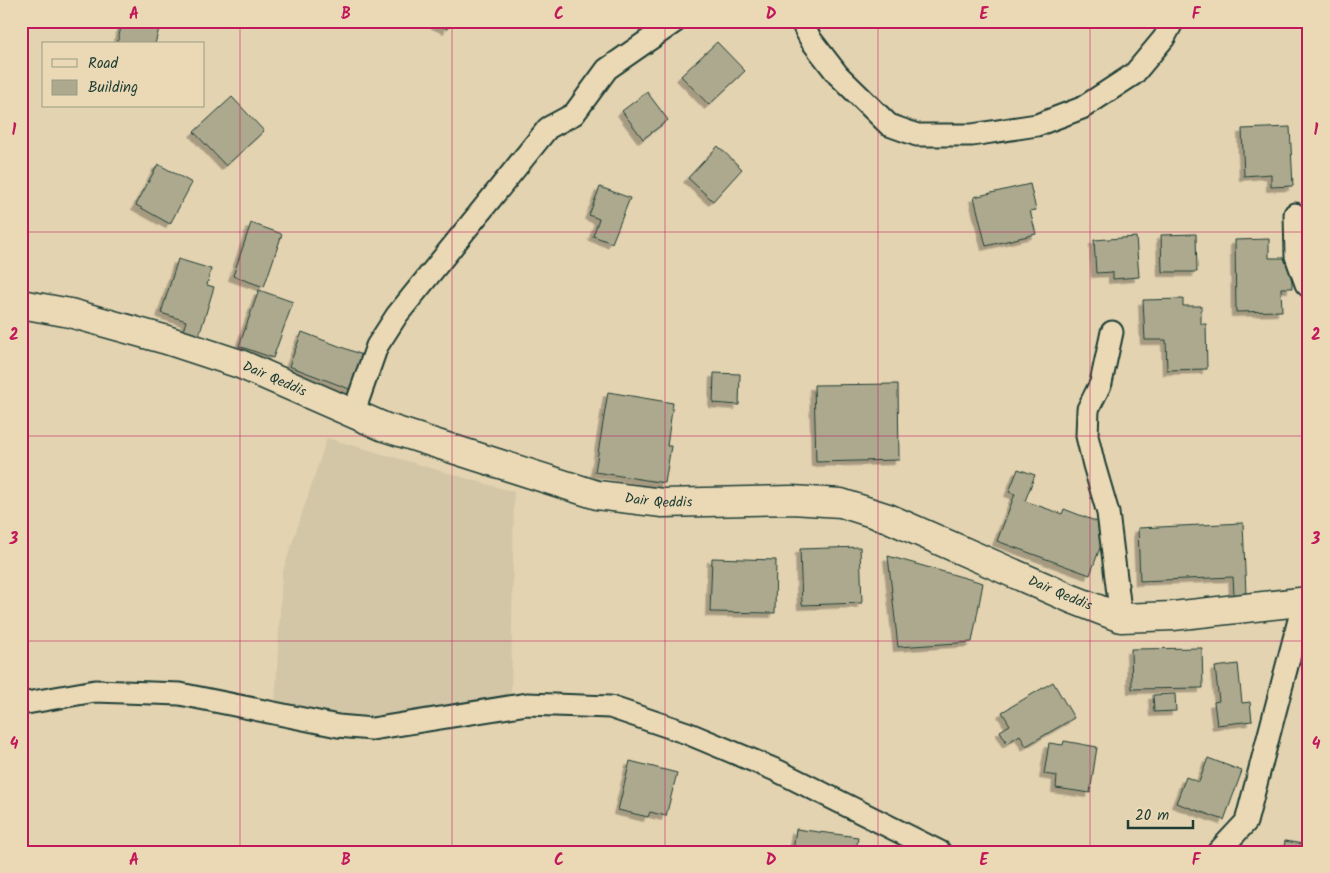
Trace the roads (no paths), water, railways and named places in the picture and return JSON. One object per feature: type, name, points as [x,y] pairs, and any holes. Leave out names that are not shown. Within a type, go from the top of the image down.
[{"type":"main road","name":"Dair Qeddis","points":[[21,304],[70,313],[176,343],[240,364],[384,427],[597,495],[663,503],[792,500],[841,503],[888,518],[1063,595],[1121,618],[1173,616],[1306,601]]},
{"type":"street","points":[[353,414],[377,346],[397,314],[548,128],[574,114],[607,69],[676,21]]},
{"type":"street","points":[[801,21],[812,40],[838,75],[890,126],[917,135],[972,135],[1037,125],[1082,108],[1134,74],[1164,38],[1173,21]]},
{"type":"street","points":[[1295,214],[1296,256],[1306,284],[1309,287]]},
{"type":"street","points":[[1112,332],[1101,383],[1088,409],[1087,436],[1108,512],[1121,618]]},
{"type":"street","points":[[1218,852],[1246,822],[1306,601]]},
{"type":"street","points":[[21,704],[95,692],[180,694],[338,726],[372,728],[527,704],[610,707],[687,733],[778,771],[940,852]]}]
